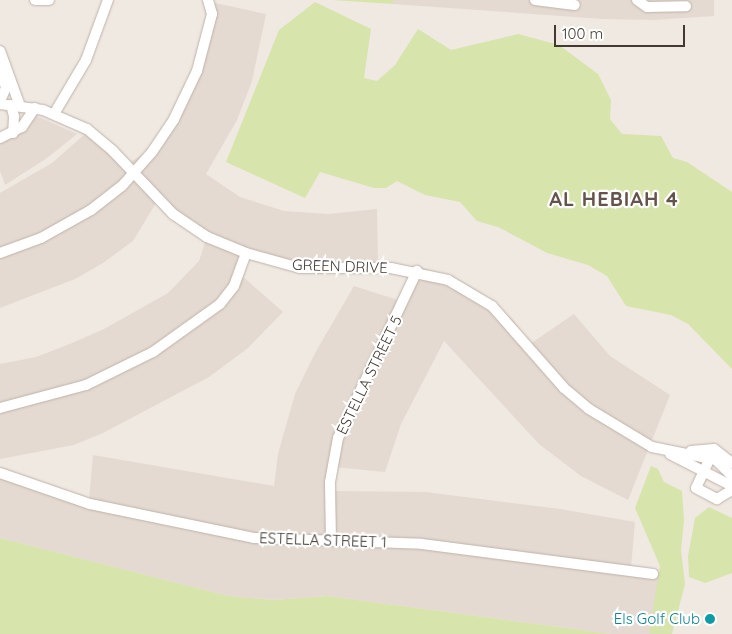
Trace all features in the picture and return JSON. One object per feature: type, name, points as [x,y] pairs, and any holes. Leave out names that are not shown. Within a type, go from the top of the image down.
[{"type":"street","points":[[35,0],[49,0]]},
{"type":"street","points":[[54,114],[86,60],[108,0]]},
{"type":"street","points":[[0,253],[29,243],[75,220],[107,198],[133,173],[161,141],[189,89],[210,28],[212,8],[208,0]]},
{"type":"street","points":[[535,0],[575,5]]},
{"type":"street","points":[[637,0],[648,7],[686,6]]},
{"type":"street","points":[[0,51],[8,104],[14,116],[13,133]]},
{"type":"street","points":[[0,68],[6,88],[8,104]]},
{"type":"street","name":"GREEN DRIVE","points":[[8,104],[35,108],[54,114],[101,139],[157,200],[183,222],[246,254],[300,268],[379,266],[417,271],[448,280],[492,306],[554,377],[589,409],[635,438],[667,452],[702,473],[732,486]]},
{"type":"street","points":[[0,138],[13,133],[26,123],[35,108]]},
{"type":"street","points":[[0,408],[86,385],[153,352],[220,304],[234,286],[246,254]]},
{"type":"street","name":"ESTELLA STREET 5","points":[[331,541],[330,482],[338,438],[417,271]]},
{"type":"street","points":[[681,454],[714,449],[732,463]]},
{"type":"street","name":"GREEN DRIVE","points":[[667,452],[710,458]]},
{"type":"street","points":[[732,476],[710,458],[696,486],[699,491],[717,499],[732,490]]},
{"type":"street","name":"ESTELLA STREET 1","points":[[0,473],[72,499],[229,533],[279,541],[438,545],[653,574]]},
{"type":"shaded area","points":[[393,0],[714,0],[714,16],[653,20],[603,19],[393,4]]},
{"type":"shaded area","points":[[206,1],[266,14],[252,81],[237,120],[206,174],[240,197],[284,211],[328,214],[377,209],[378,265],[300,267],[249,255],[241,275],[283,312],[248,348],[209,377],[103,433],[74,445],[0,459],[0,364],[36,357],[72,343],[104,329],[168,293],[199,261],[206,239],[156,203],[133,241],[103,263],[75,279],[0,308],[0,193],[52,163],[86,133],[129,163],[149,150],[158,140],[193,69],[207,27]]},
{"type":"shaded area","points":[[34,115],[77,134],[47,158],[5,185],[0,171],[0,138]]},
{"type":"shaded area","points":[[419,266],[480,292],[513,320],[530,344],[574,314],[610,356],[670,395],[628,500],[581,476],[539,444],[444,341],[401,424],[385,472],[334,467],[331,491],[426,492],[560,509],[635,522],[631,567],[660,575],[649,634],[611,634],[327,596],[273,600],[228,596],[0,538],[0,470],[89,500],[93,455],[274,486],[278,454],[295,394],[315,353],[354,286],[398,300]]},
{"type":"green space","points":[[332,0],[393,0],[393,4]]},
{"type":"green space","points":[[315,2],[371,29],[364,78],[377,81],[395,65],[418,29],[451,50],[518,34],[559,45],[598,74],[611,100],[610,119],[622,134],[661,136],[673,158],[687,162],[732,192],[732,369],[688,324],[671,315],[626,306],[607,276],[588,265],[547,253],[498,227],[477,221],[460,202],[425,195],[397,181],[386,188],[374,188],[320,172],[305,198],[226,162],[279,30]]},
{"type":"green space","points":[[651,466],[658,469],[664,482],[682,491],[684,520],[681,550],[685,584],[672,634],[649,634],[660,566],[635,508]]},
{"type":"green space","points":[[709,507],[732,518],[732,573],[705,583],[689,577],[688,556],[695,518]]},
{"type":"green space","points":[[0,538],[228,596],[273,600],[327,596],[611,634],[0,634]]},
{"type":"place","name":"Els Golf Club","points":[[710,619]]},
{"type":"district","name":"AL HEBIAH 4","points":[[614,198]]}]
